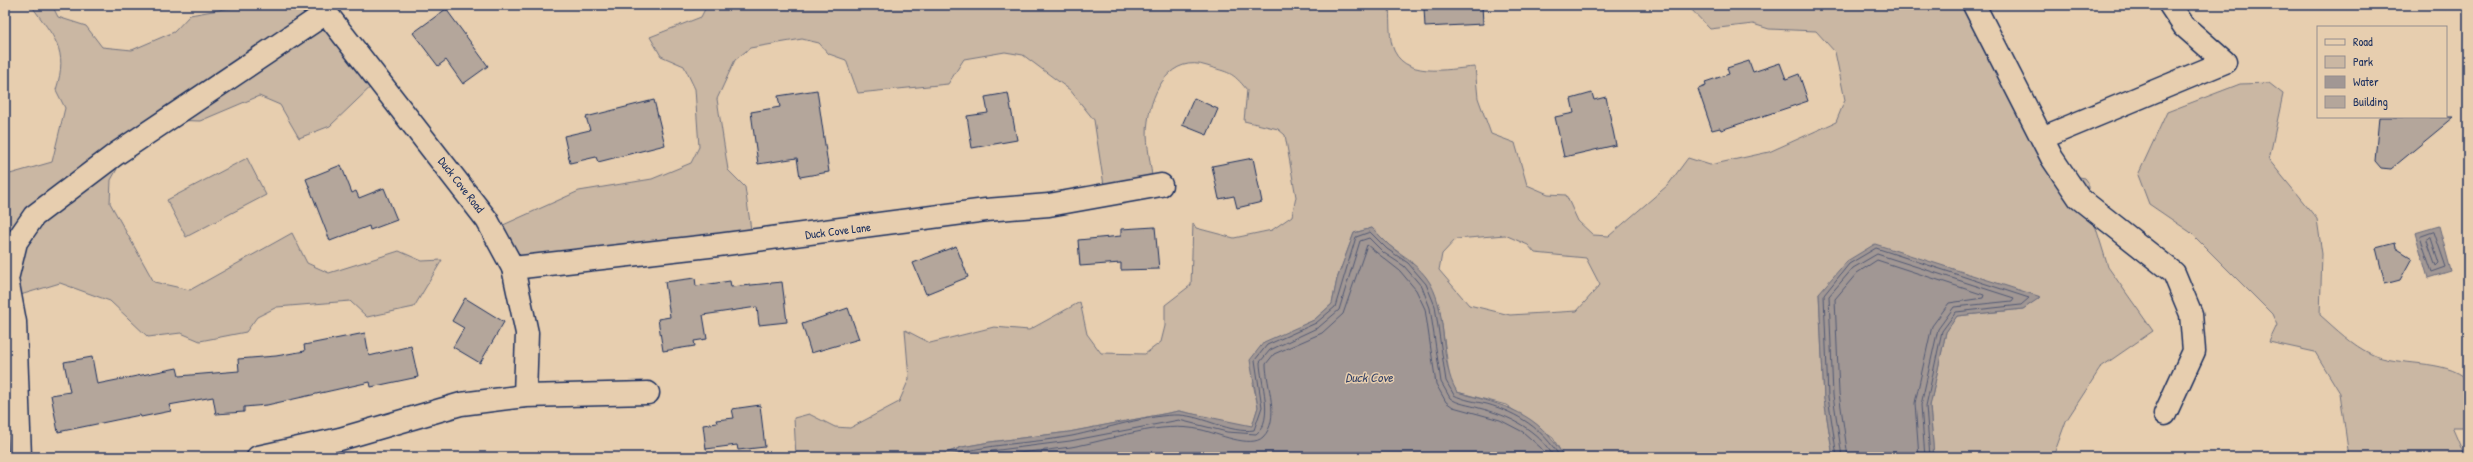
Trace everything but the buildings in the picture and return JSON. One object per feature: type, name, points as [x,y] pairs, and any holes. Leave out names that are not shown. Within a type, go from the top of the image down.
[{"type":"street","points":[[1974,5],[2052,158],[2079,198],[2174,273],[2191,314],[2194,351],[2165,414]]},
{"type":"street","points":[[2042,138],[2225,62],[2184,26],[2170,5]]},
{"type":"street","points":[[20,457],[15,322],[7,279],[16,242],[34,216],[116,154],[323,9]]},
{"type":"street","name":"Duck Cove Road","points":[[323,9],[488,220],[513,268],[528,332],[526,396]]},
{"type":"street","name":"Duck Cove Lane","points":[[513,268],[765,240],[986,210],[1049,205],[1161,185]]},
{"type":"street","points":[[258,457],[340,439],[461,404],[526,396],[648,393]]},
{"type":"green space","points":[[31,5],[52,5],[58,17],[86,26],[102,47],[132,50],[174,32],[190,15],[247,5],[324,5],[379,79],[330,126],[299,138],[280,105],[259,96],[200,121],[164,120],[92,160],[117,169],[111,180],[110,203],[154,282],[190,290],[292,233],[307,263],[329,273],[399,251],[422,261],[442,260],[414,307],[367,317],[350,301],[277,307],[257,317],[246,332],[200,341],[181,333],[148,337],[110,301],[60,283],[17,296],[5,316],[5,179],[10,174],[52,162],[65,108],[56,90],[60,76],[60,53],[52,35]]},
{"type":"green space","points":[[707,5],[1389,5],[1391,40],[1397,56],[1405,63],[1415,68],[1427,70],[1475,67],[1478,98],[1491,134],[1515,143],[1527,185],[1548,194],[1566,195],[1578,221],[1593,235],[1609,236],[1668,185],[1688,158],[1710,165],[1769,152],[1836,122],[1845,100],[1835,52],[1816,31],[1769,29],[1753,24],[1710,29],[1687,5],[1965,5],[2074,176],[2085,178],[2088,182],[2088,202],[2108,267],[2153,331],[2101,367],[2066,421],[2053,457],[1934,457],[1930,406],[1946,332],[1957,316],[2023,309],[2040,297],[1819,293],[1824,399],[1833,457],[1564,457],[1553,438],[1506,405],[1457,392],[1450,380],[1439,305],[1410,260],[1390,246],[1372,228],[1354,233],[1337,279],[1332,304],[1314,320],[1290,332],[1253,383],[1258,407],[1252,427],[1179,411],[1069,432],[962,447],[936,457],[796,457],[794,418],[809,414],[835,427],[850,428],[899,402],[909,379],[905,330],[930,343],[994,327],[1029,330],[1080,302],[1087,334],[1101,353],[1145,354],[1161,342],[1165,326],[1165,305],[1191,285],[1193,223],[1196,228],[1234,238],[1272,230],[1292,216],[1296,197],[1285,135],[1278,129],[1244,121],[1247,90],[1234,76],[1207,66],[1194,64],[1183,65],[1166,77],[1159,87],[1150,109],[1147,134],[1152,176],[1105,192],[1094,120],[1070,90],[1023,55],[1005,52],[964,59],[948,84],[858,93],[846,60],[829,54],[819,43],[802,39],[750,48],[735,60],[717,99],[728,170],[745,187],[752,237],[520,266],[501,226],[579,191],[652,179],[691,163],[699,147],[695,89],[684,66],[661,56],[650,37],[701,17]],"holes":[[[1505,235],[1528,245],[1535,253],[1586,258],[1600,285],[1577,311],[1510,315],[1469,305],[1439,270],[1442,254],[1456,239]]]},
{"type":"green space","points":[[2269,83],[2283,94],[2269,160],[2317,219],[2322,254],[2320,315],[2351,341],[2371,354],[2382,358],[2447,368],[2468,380],[2468,427],[2452,427],[2465,457],[2349,457],[2340,393],[2315,352],[2269,342],[2277,325],[2272,314],[2190,232],[2149,204],[2138,175],[2167,112],[2240,84]]},
{"type":"green space","points":[[247,158],[266,195],[186,237],[167,200]]},
{"type":"water","points":[[2439,226],[2451,271],[2428,278],[2415,233]]},
{"type":"water","name":"Duck Cove","points":[[1372,228],[1389,245],[1417,267],[1430,283],[1440,309],[1447,366],[1457,392],[1518,412],[1543,429],[1564,457],[936,457],[962,447],[1069,432],[1179,411],[1252,426],[1258,407],[1250,360],[1264,342],[1314,320],[1332,304],[1337,279],[1354,233]]},
{"type":"water","points":[[1875,244],[2041,297],[2023,309],[1957,316],[1946,332],[1930,406],[1934,457],[1833,457],[1824,399],[1819,293],[1847,261]]}]
